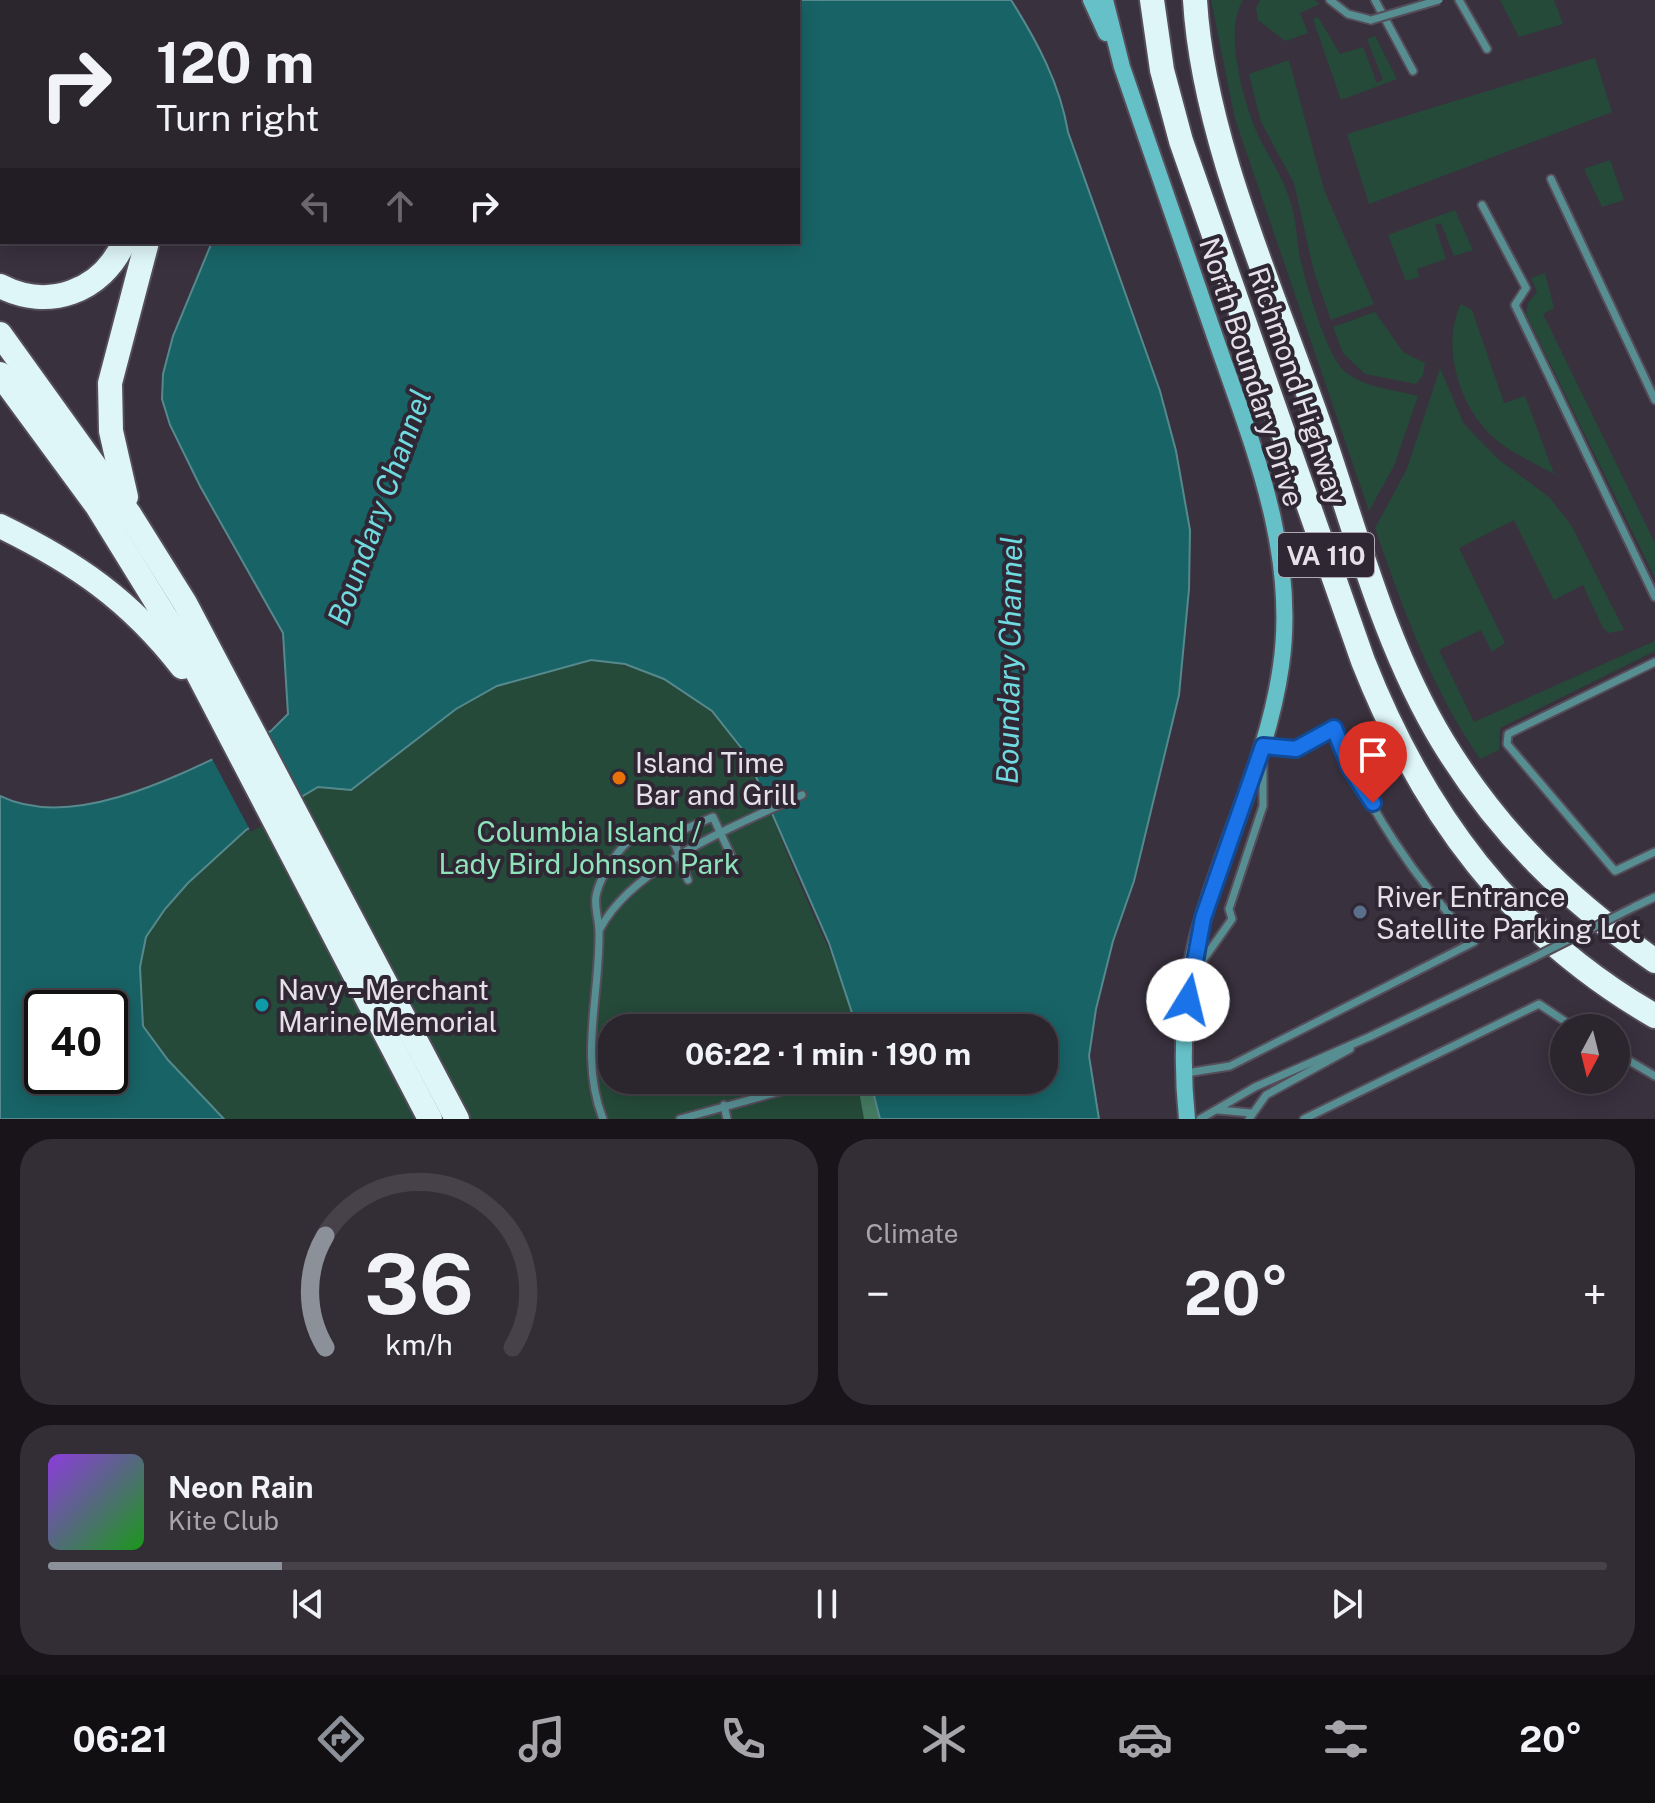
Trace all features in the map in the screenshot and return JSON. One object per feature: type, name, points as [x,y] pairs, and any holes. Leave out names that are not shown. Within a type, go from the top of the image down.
[{"type":"highway","name":"Richmond Highway","points":[[1152,0],[1162,70],[1181,141],[1363,661],[1393,732],[1441,818],[1484,875],[1587,972],[1655,1016]]},
{"type":"highway","name":"Richmond Highway","points":[[1195,0],[1207,87],[1238,194],[1376,587],[1418,693],[1466,777],[1518,845],[1568,896],[1655,961]]},
{"type":"highway","points":[[0,286],[29,297],[70,294],[108,269],[123,244]]},
{"type":"highway","points":[[130,515],[114,449],[109,399],[116,351],[146,244]]},
{"type":"highway","points":[[0,334],[130,515],[310,862],[457,1119]]},
{"type":"highway","points":[[0,374],[126,549],[217,685]]},
{"type":"highway","points":[[0,526],[76,566],[106,588],[150,629],[190,678],[217,685]]},
{"type":"highway","points":[[310,862],[430,1119]]},
{"type":"highway","points":[[1620,936],[1655,954]]},
{"type":"street","name":"North Boundary Drive","points":[[1091,0],[1122,67]]},
{"type":"street","name":"North Boundary Drive","points":[[1105,0],[1122,67],[1259,463],[1275,523],[1282,566],[1284,637],[1279,681],[1263,746],[1208,900],[1192,976],[1184,1073],[1187,1119]]},
{"type":"lane","points":[[1330,0],[1348,14],[1371,20],[1439,0]]},
{"type":"lane","points":[[1375,0],[1413,71]]},
{"type":"lane","points":[[1459,0],[1487,49]]},
{"type":"lane","points":[[1551,179],[1655,400]]},
{"type":"lane","points":[[1482,205],[1526,288],[1515,305],[1655,597]]},
{"type":"lane","points":[[1655,662],[1508,734],[1507,744],[1615,871],[1655,852]]},
{"type":"lane","points":[[1184,1073],[1230,1066],[1474,942],[1417,876],[1350,768],[1334,728],[1296,749],[1263,746],[1263,806],[1229,909],[1232,919],[1192,976]]},
{"type":"lane","points":[[599,931],[622,895],[647,875],[720,833],[802,795]]},
{"type":"lane","points":[[669,836],[713,817],[734,862]]},
{"type":"lane","points":[[603,1119],[595,1099],[591,1067],[599,931],[595,899],[600,881],[621,848],[645,830],[658,830],[669,836],[688,880]]},
{"type":"lane","points":[[1200,1119],[1278,1076],[1369,1037],[1655,897]]},
{"type":"lane","points":[[1304,1119],[1539,1004],[1554,1014]]},
{"type":"lane","points":[[1212,1111],[1226,1108],[1250,1116],[1266,1095],[1369,1037]]},
{"type":"lane","points":[[1630,1061],[1655,1076]]},
{"type":"lane","points":[[680,1119],[767,1094]]},
{"type":"lane","points":[[724,1105],[727,1119]]},
{"type":"green space","points":[[1211,0],[1243,0],[1235,29],[1242,87],[1258,135],[1287,192],[1304,273],[1330,349],[1350,376],[1418,396],[1394,466],[1369,511],[1235,119]]},
{"type":"green space","points":[[1260,0],[1315,0],[1320,4],[1300,13],[1308,33],[1285,41],[1258,20],[1256,8]]},
{"type":"green space","points":[[1500,0],[1554,0],[1563,24],[1519,37]]},
{"type":"green space","points":[[1318,17],[1340,54],[1363,47],[1377,83],[1383,80],[1367,39],[1375,36],[1397,79],[1341,100],[1313,19]]},
{"type":"green space","points":[[1595,58],[1612,112],[1369,204],[1347,134]]},
{"type":"green space","points":[[1289,60],[1324,190],[1374,304],[1331,320],[1314,272],[1294,183],[1261,122],[1249,74]]},
{"type":"green space","points":[[1610,160],[1624,200],[1602,207],[1584,169]]},
{"type":"green space","points":[[1455,210],[1473,250],[1454,256],[1441,223],[1435,225],[1446,259],[1417,269],[1419,277],[1406,281],[1388,235]]},
{"type":"green space","points":[[1545,273],[1554,308],[1543,314],[1655,543],[1655,578],[1526,314],[1528,303],[1537,292],[1531,278]]},
{"type":"green space","points":[[1461,304],[1472,310],[1504,403],[1525,396],[1554,474],[1500,443],[1487,431],[1465,398],[1458,380],[1452,341]]},
{"type":"green space","points":[[1375,312],[1403,352],[1425,363],[1423,375],[1416,384],[1365,374],[1343,353],[1333,327]]},
{"type":"green space","points":[[1440,368],[1464,424],[1499,460],[1549,497],[1571,525],[1624,630],[1609,633],[1603,628],[1583,585],[1554,600],[1514,520],[1459,548],[1505,643],[1492,652],[1481,630],[1439,650],[1474,722],[1655,641],[1655,651],[1500,728],[1499,750],[1480,759],[1433,676],[1375,528],[1407,469]]},
{"type":"green space","name":"Columbia Island / Lady Bird Johnson Park","points":[[591,660],[639,669],[677,685],[707,707],[730,734],[749,765],[838,971],[853,1014],[598,1014],[598,1094],[874,1094],[880,1119],[224,1119],[168,1060],[143,1027],[140,967],[146,937],[165,909],[188,883],[246,830],[318,787],[351,789],[456,709],[497,686]]},
{"type":"shaded area","points":[[860,1094],[874,1094],[880,1119],[864,1119]]},
{"type":"water","name":"Boundary Channel","points":[[800,0],[1011,0],[1053,80],[1068,132],[1160,391],[1176,451],[1190,530],[1189,589],[1179,695],[1134,881],[1113,941],[1096,1009],[1089,1056],[1099,1119],[880,1119],[874,1094],[1058,1094],[1058,1014],[852,1014],[829,943],[746,754],[712,711],[664,679],[625,664],[591,660],[497,686],[456,709],[351,790],[318,787],[246,830],[188,883],[165,909],[146,937],[140,967],[143,1026],[168,1060],[224,1119],[0,1119],[0,796],[31,806],[65,807],[101,802],[138,791],[209,761],[271,731],[288,714],[283,633],[200,486],[170,425],[162,399],[163,374],[173,336],[211,244],[800,244]]},
{"type":"pier","points":[[264,730],[302,801],[251,832],[210,755]]},
{"type":"place","name":"Island Time Bar and Grill","points":[[619,778]]},
{"type":"place","name":"River Entrance Satellite Parking Lot","points":[[1360,912]]},
{"type":"place","name":"Navy – Merchant Marine Memorial","points":[[262,1005]]},
{"type":"route","points":[[1188,1000],[1208,900],[1263,746],[1296,749],[1334,728],[1350,768],[1373,803]]}]
